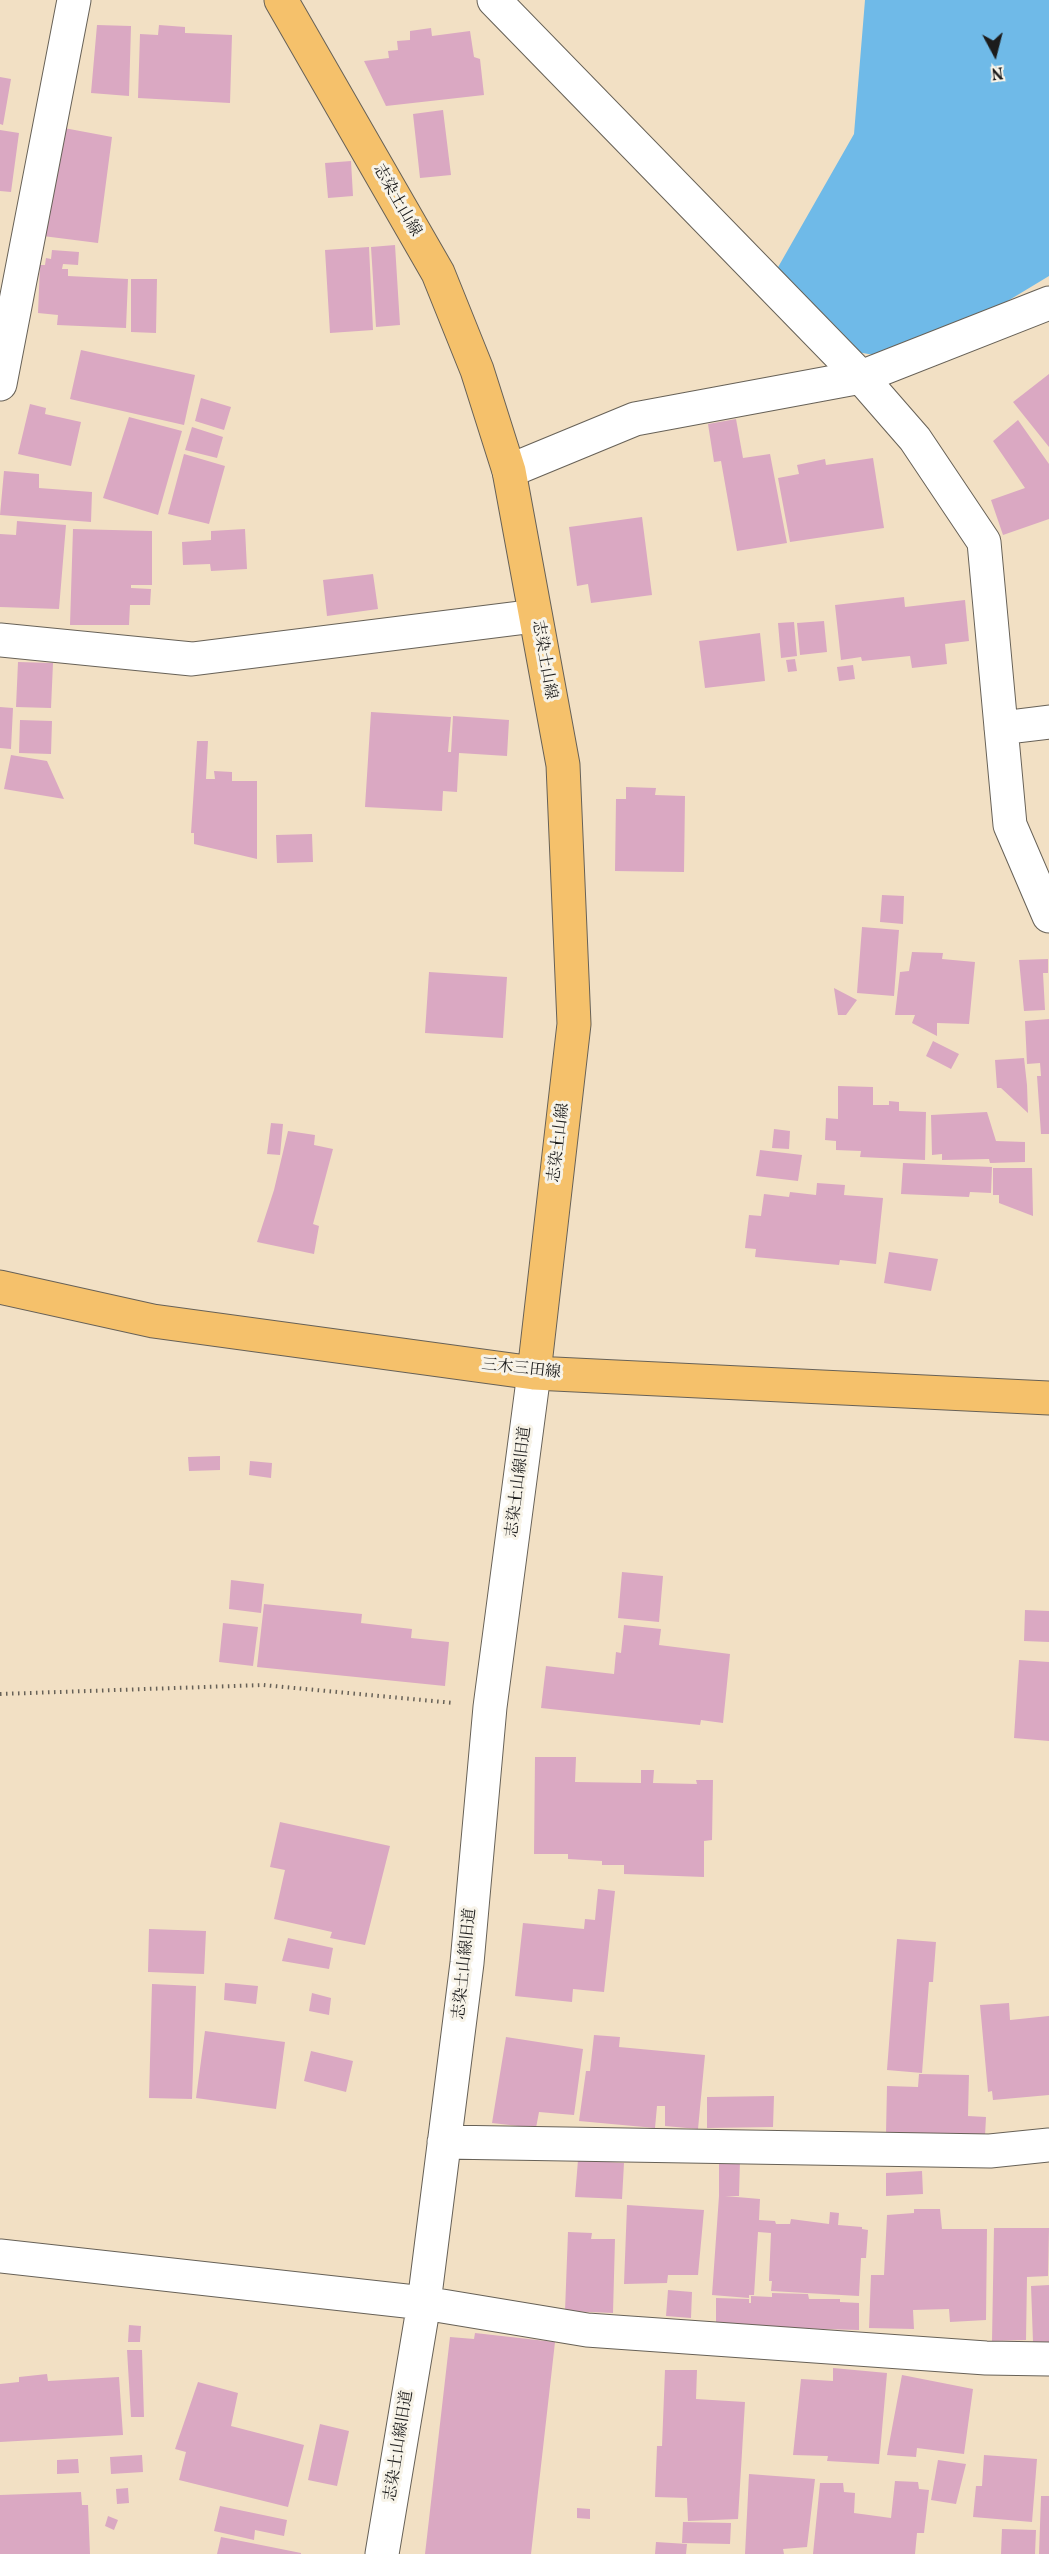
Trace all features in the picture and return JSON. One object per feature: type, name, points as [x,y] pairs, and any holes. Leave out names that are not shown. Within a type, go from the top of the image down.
[{"type":"main road","name":"志染土山線","points":[[281,0],[438,273],[477,370],[509,471],[563,765],[574,1024],[534,1373]]},
{"type":"main road","name":"三木三田線","points":[[0,1287],[153,1321],[534,1373],[1049,1398]]},
{"type":"street","points":[[0,384],[74,0]]},
{"type":"street","points":[[494,0],[861,377],[915,439],[984,542],[1010,825],[1049,916]]},
{"type":"street","points":[[509,471],[635,419],[861,377],[1049,303]]},
{"type":"street","points":[[0,640],[192,659],[535,616]]},
{"type":"street","points":[[1001,728],[1049,722]]},
{"type":"street","name":"志染土山線旧道","points":[[382,2554],[424,2303],[467,1963],[490,1707],[534,1373]]},
{"type":"street","points":[[444,2142],[990,2151],[1049,2145]]},
{"type":"street","points":[[0,2256],[424,2303],[587,2330],[987,2358],[1049,2359]]},
{"type":"path","points":[[0,1694],[263,1686],[490,1707]]},
{"type":"water","points":[[865,0],[1049,0],[1049,276],[1001,305],[874,355],[857,352],[777,269],[854,134]]},
{"type":"building","points":[[97,25],[131,26],[129,96],[91,93]]},
{"type":"building","points":[[159,25],[185,27],[185,33],[232,35],[230,103],[138,98],[140,34],[158,35]]},
{"type":"building","points":[[431,28],[432,36],[470,31],[474,57],[480,59],[484,95],[386,106],[364,61],[389,58],[388,51],[398,50],[397,41],[410,40],[410,31]]},
{"type":"building","points":[[0,77],[11,79],[3,125],[0,124]]},
{"type":"building","points":[[443,110],[451,175],[420,178],[413,114]]},
{"type":"building","points":[[64,128],[112,137],[98,243],[43,236]]},
{"type":"building","points":[[0,130],[19,133],[11,192],[0,191]]},
{"type":"building","points":[[351,161],[353,196],[328,198],[325,163]]},
{"type":"building","points":[[395,245],[400,325],[376,327],[371,247]]},
{"type":"building","points":[[369,247],[373,330],[330,333],[325,250]]},
{"type":"building","points":[[52,250],[79,252],[78,265],[63,264],[62,269],[68,269],[68,276],[128,279],[126,328],[57,325],[58,315],[38,313],[40,265],[45,265],[46,258],[51,259]]},
{"type":"building","points":[[131,279],[157,279],[156,333],[131,332]]},
{"type":"building","points":[[81,350],[195,375],[184,425],[70,399]]},
{"type":"building","points":[[1049,374],[1049,447],[1013,402]]},
{"type":"building","points":[[201,398],[231,407],[224,430],[195,421]]},
{"type":"building","points":[[30,404],[46,408],[45,414],[81,422],[71,466],[18,454]]},
{"type":"building","points":[[129,417],[182,431],[158,515],[103,498]]},
{"type":"building","points":[[736,419],[743,458],[770,454],[787,543],[737,551],[721,461],[714,462],[708,424]]},
{"type":"building","points":[[1018,420],[1049,464],[1049,519],[1003,535],[991,500],[1025,488],[993,441]]},
{"type":"building","points":[[192,427],[223,437],[217,458],[185,450]]},
{"type":"building","points":[[184,454],[225,466],[209,524],[168,514]]},
{"type":"building","points":[[873,458],[884,528],[790,542],[778,478],[799,474],[797,465],[825,459],[826,465]]},
{"type":"building","points":[[4,471],[39,474],[39,488],[92,492],[91,522],[0,515]]},
{"type":"building","points":[[642,517],[652,595],[591,603],[588,584],[577,586],[569,527]]},
{"type":"building","points":[[17,521],[66,525],[59,609],[0,607],[0,534],[16,535]]},
{"type":"building","points":[[73,529],[152,531],[152,585],[131,585],[131,588],[151,589],[150,605],[130,605],[129,625],[70,625]]},
{"type":"building","points":[[245,529],[247,569],[211,571],[210,564],[183,565],[182,542],[211,540],[211,531]]},
{"type":"building","points":[[373,574],[378,609],[327,616],[323,580]]},
{"type":"building","points":[[904,597],[905,607],[965,600],[969,641],[945,644],[947,664],[912,668],[910,656],[862,661],[861,657],[841,660],[835,605]]},
{"type":"building","points":[[824,621],[827,652],[800,655],[797,623]]},
{"type":"building","points":[[794,622],[797,656],[781,658],[778,623]]},
{"type":"building","points":[[760,633],[765,681],[705,688],[699,641]]},
{"type":"building","points":[[795,659],[797,671],[788,672],[786,660]]},
{"type":"building","points":[[18,662],[53,663],[51,708],[16,707]]},
{"type":"building","points":[[853,665],[855,679],[839,681],[837,667]]},
{"type":"building","points":[[0,707],[13,708],[11,749],[0,748]]},
{"type":"building","points":[[371,712],[451,717],[448,752],[451,752],[453,716],[509,720],[507,756],[459,753],[457,792],[443,791],[442,811],[365,807]]},
{"type":"building","points":[[20,720],[52,721],[51,754],[19,753]]},
{"type":"building","points":[[197,741],[208,741],[206,779],[215,779],[214,771],[232,772],[232,781],[257,781],[257,859],[194,844],[194,833],[191,833]]},
{"type":"building","points":[[11,755],[47,761],[64,799],[4,789]]},
{"type":"building","points":[[626,787],[656,788],[655,795],[685,796],[684,872],[615,871],[616,799],[626,799]]},
{"type":"building","points":[[312,834],[313,862],[277,863],[276,835]]},
{"type":"building","points":[[882,895],[904,896],[903,924],[880,922]]},
{"type":"building","points":[[862,927],[899,930],[894,996],[857,993]]},
{"type":"building","points":[[912,952],[943,953],[942,959],[975,962],[969,1024],[937,1023],[937,1036],[912,1023],[915,1015],[895,1015],[900,972],[909,971]]},
{"type":"building","points":[[1048,959],[1048,973],[1043,973],[1045,1010],[1024,1011],[1019,960]]},
{"type":"building","points":[[429,972],[507,977],[503,1038],[425,1033]]},
{"type":"building","points":[[834,988],[857,1000],[846,1015],[838,1015]]},
{"type":"building","points":[[1049,1019],[1049,1134],[1041,1134],[1037,1076],[1041,1076],[1040,1063],[1027,1064],[1025,1021]]},
{"type":"building","points":[[933,1041],[959,1054],[951,1069],[926,1056]]},
{"type":"building","points":[[1024,1058],[1028,1113],[1001,1088],[997,1088],[995,1060]]},
{"type":"building","points":[[838,1086],[873,1087],[873,1105],[889,1105],[889,1101],[899,1102],[899,1111],[926,1112],[925,1160],[860,1157],[861,1151],[836,1150],[836,1141],[825,1140],[826,1118],[838,1119]]},
{"type":"building","points":[[987,1112],[996,1141],[1025,1142],[1025,1162],[990,1163],[989,1159],[942,1160],[942,1154],[932,1155],[931,1115]]},
{"type":"building","points":[[271,1123],[283,1124],[280,1155],[267,1154]]},
{"type":"building","points":[[774,1129],[790,1131],[789,1149],[772,1148]]},
{"type":"building","points":[[288,1131],[315,1135],[314,1145],[333,1149],[313,1224],[319,1226],[314,1254],[257,1242],[274,1190]]},
{"type":"building","points":[[760,1150],[802,1155],[798,1181],[756,1176]]},
{"type":"building","points":[[903,1163],[992,1167],[991,1193],[970,1192],[969,1197],[901,1194]]},
{"type":"building","points":[[993,1168],[1032,1168],[1033,1216],[999,1203],[999,1195],[993,1195]]},
{"type":"building","points":[[817,1183],[845,1185],[844,1195],[883,1198],[876,1264],[840,1260],[839,1265],[755,1257],[756,1249],[745,1248],[749,1215],[761,1216],[764,1194],[789,1197],[790,1192],[816,1195]]},
{"type":"building","points":[[889,1252],[938,1259],[931,1291],[884,1283]]},
{"type":"building","points":[[220,1456],[220,1470],[189,1471],[188,1457]]},
{"type":"building","points":[[250,1461],[272,1463],[271,1478],[249,1475]]},
{"type":"building","points":[[622,1572],[663,1576],[659,1622],[618,1618]]},
{"type":"building","points":[[231,1580],[264,1584],[261,1613],[229,1609]]},
{"type":"building","points":[[264,1604],[362,1614],[361,1623],[412,1629],[411,1638],[449,1642],[445,1686],[257,1667]]},
{"type":"building","points":[[1025,1610],[1049,1611],[1049,1642],[1024,1641]]},
{"type":"building","points":[[223,1623],[258,1627],[253,1666],[219,1662]]},
{"type":"building","points":[[624,1625],[661,1629],[659,1645],[730,1654],[723,1723],[701,1720],[700,1725],[541,1708],[546,1666],[614,1674],[616,1652],[621,1653]]},
{"type":"building","points":[[1019,1660],[1049,1662],[1049,1741],[1014,1738]]},
{"type":"building","points":[[535,1757],[576,1757],[575,1782],[641,1783],[641,1770],[654,1770],[653,1783],[697,1784],[696,1780],[713,1780],[712,1840],[704,1841],[704,1877],[624,1874],[624,1865],[602,1865],[602,1861],[568,1859],[568,1854],[534,1854]]},
{"type":"building","points":[[280,1822],[390,1846],[365,1945],[330,1938],[332,1932],[274,1919],[285,1870],[270,1867]]},
{"type":"building","points":[[598,1889],[615,1891],[604,1992],[573,1989],[572,2002],[515,1996],[523,1923],[584,1929],[585,1919],[595,1920]]},
{"type":"building","points":[[149,1929],[206,1931],[204,1974],[148,1972]]},
{"type":"building","points":[[288,1938],[333,1948],[329,1969],[282,1961]]},
{"type":"building","points":[[897,1939],[936,1942],[933,1982],[929,1982],[922,2073],[887,2070]]},
{"type":"building","points":[[225,1983],[258,1986],[256,2004],[224,2000]]},
{"type":"building","points":[[152,1984],[196,1986],[192,2099],[149,2098]]},
{"type":"building","points":[[312,1993],[331,1998],[329,2015],[309,2011]]},
{"type":"building","points":[[1009,2003],[1010,2020],[1049,2016],[1049,2095],[993,2100],[992,2091],[988,2092],[980,2005]]},
{"type":"building","points":[[205,2031],[285,2042],[276,2109],[196,2098]]},
{"type":"building","points":[[594,2035],[620,2037],[619,2047],[705,2055],[698,2129],[665,2126],[665,2106],[657,2106],[655,2128],[579,2121],[586,2071],[590,2071]]},
{"type":"building","points":[[506,2037],[583,2049],[574,2115],[539,2112],[536,2128],[492,2123]]},
{"type":"building","points":[[311,2051],[353,2061],[346,2092],[304,2081]]},
{"type":"building","points":[[919,2074],[969,2075],[968,2116],[986,2117],[985,2136],[886,2133],[887,2086],[918,2087]]},
{"type":"building","points":[[774,2096],[773,2127],[707,2128],[707,2097]]},
{"type":"building","points":[[578,2160],[624,2163],[622,2199],[575,2197]]},
{"type":"building","points":[[719,2160],[740,2161],[739,2196],[725,2196],[760,2199],[759,2220],[775,2221],[776,2224],[790,2224],[791,2219],[829,2224],[830,2212],[839,2213],[838,2225],[862,2227],[868,2230],[866,2258],[861,2258],[859,2296],[771,2291],[772,2281],[769,2281],[771,2233],[758,2232],[754,2295],[749,2295],[749,2298],[712,2295],[719,2196]]},
{"type":"building","points":[[922,2171],[923,2194],[886,2196],[886,2173]]},
{"type":"building","points":[[627,2205],[704,2210],[698,2275],[668,2275],[667,2283],[624,2284]]},
{"type":"building","points":[[914,2209],[940,2209],[942,2229],[987,2229],[986,2320],[950,2322],[949,2309],[913,2310],[914,2329],[869,2328],[871,2275],[884,2275],[887,2215],[914,2213]]},
{"type":"building","points":[[994,2228],[1049,2228],[1048,2276],[1027,2277],[1026,2340],[992,2341]]},
{"type":"building","points":[[568,2232],[592,2233],[591,2239],[615,2239],[613,2313],[565,2311]]},
{"type":"building","points":[[1049,2285],[1049,2342],[1033,2342],[1031,2286]]},
{"type":"building","points":[[668,2290],[692,2292],[691,2318],[666,2316]]},
{"type":"building","points":[[772,2293],[808,2294],[809,2299],[840,2299],[840,2302],[859,2303],[859,2330],[716,2326],[716,2298],[749,2299],[751,2303],[751,2296],[772,2297]]},
{"type":"building","points":[[129,2325],[141,2326],[140,2342],[128,2342]]},
{"type":"building","points":[[475,2333],[555,2342],[531,2554],[425,2554],[450,2337],[474,2339]]},
{"type":"building","points":[[127,2350],[142,2350],[144,2417],[131,2417]]},
{"type":"building","points":[[833,2368],[887,2373],[879,2464],[827,2461],[828,2456],[793,2455],[801,2379],[833,2381]]},
{"type":"building","points":[[665,2370],[697,2370],[696,2399],[745,2402],[738,2519],[688,2521],[687,2498],[655,2497],[657,2446],[662,2446]]},
{"type":"building","points":[[47,2374],[48,2381],[119,2377],[123,2435],[0,2442],[0,2384],[19,2382],[19,2377]]},
{"type":"building","points":[[902,2375],[973,2389],[964,2454],[917,2448],[916,2457],[887,2455]]},
{"type":"building","points":[[198,2382],[238,2393],[231,2426],[304,2445],[288,2507],[179,2480],[186,2452],[175,2449]]},
{"type":"building","points":[[320,2424],[349,2431],[337,2486],[308,2480]]},
{"type":"building","points":[[142,2455],[143,2472],[111,2474],[110,2457]]},
{"type":"building","points":[[984,2455],[1037,2459],[1032,2522],[973,2517],[976,2486],[982,2486]]},
{"type":"building","points":[[78,2459],[79,2473],[57,2474],[57,2460]]},
{"type":"building","points":[[938,2460],[966,2464],[956,2504],[931,2500]]},
{"type":"building","points":[[749,2474],[815,2479],[807,2547],[783,2549],[784,2554],[745,2554]]},
{"type":"building","points":[[895,2481],[918,2482],[919,2489],[929,2490],[924,2533],[917,2533],[915,2554],[813,2554],[820,2483],[843,2483],[844,2492],[855,2493],[854,2513],[891,2518]]},
{"type":"building","points":[[128,2488],[129,2503],[117,2504],[116,2489]]},
{"type":"building","points":[[81,2492],[82,2505],[88,2505],[90,2554],[0,2554],[0,2495]]},
{"type":"building","points":[[1041,2496],[1049,2496],[1049,2554],[1039,2554]]},
{"type":"building","points":[[220,2506],[287,2520],[284,2536],[255,2530],[254,2540],[214,2531]]},
{"type":"building","points":[[577,2508],[590,2509],[590,2519],[577,2518]]},
{"type":"building","points":[[108,2516],[118,2520],[114,2530],[105,2526]]},
{"type":"building","points":[[683,2522],[731,2523],[730,2544],[682,2543]]},
{"type":"building","points":[[1002,2529],[1036,2530],[1035,2554],[1001,2554]]},
{"type":"building","points":[[221,2537],[301,2553],[301,2554],[217,2554]]},
{"type":"building","points":[[656,2542],[687,2544],[686,2554],[655,2554]]}]
